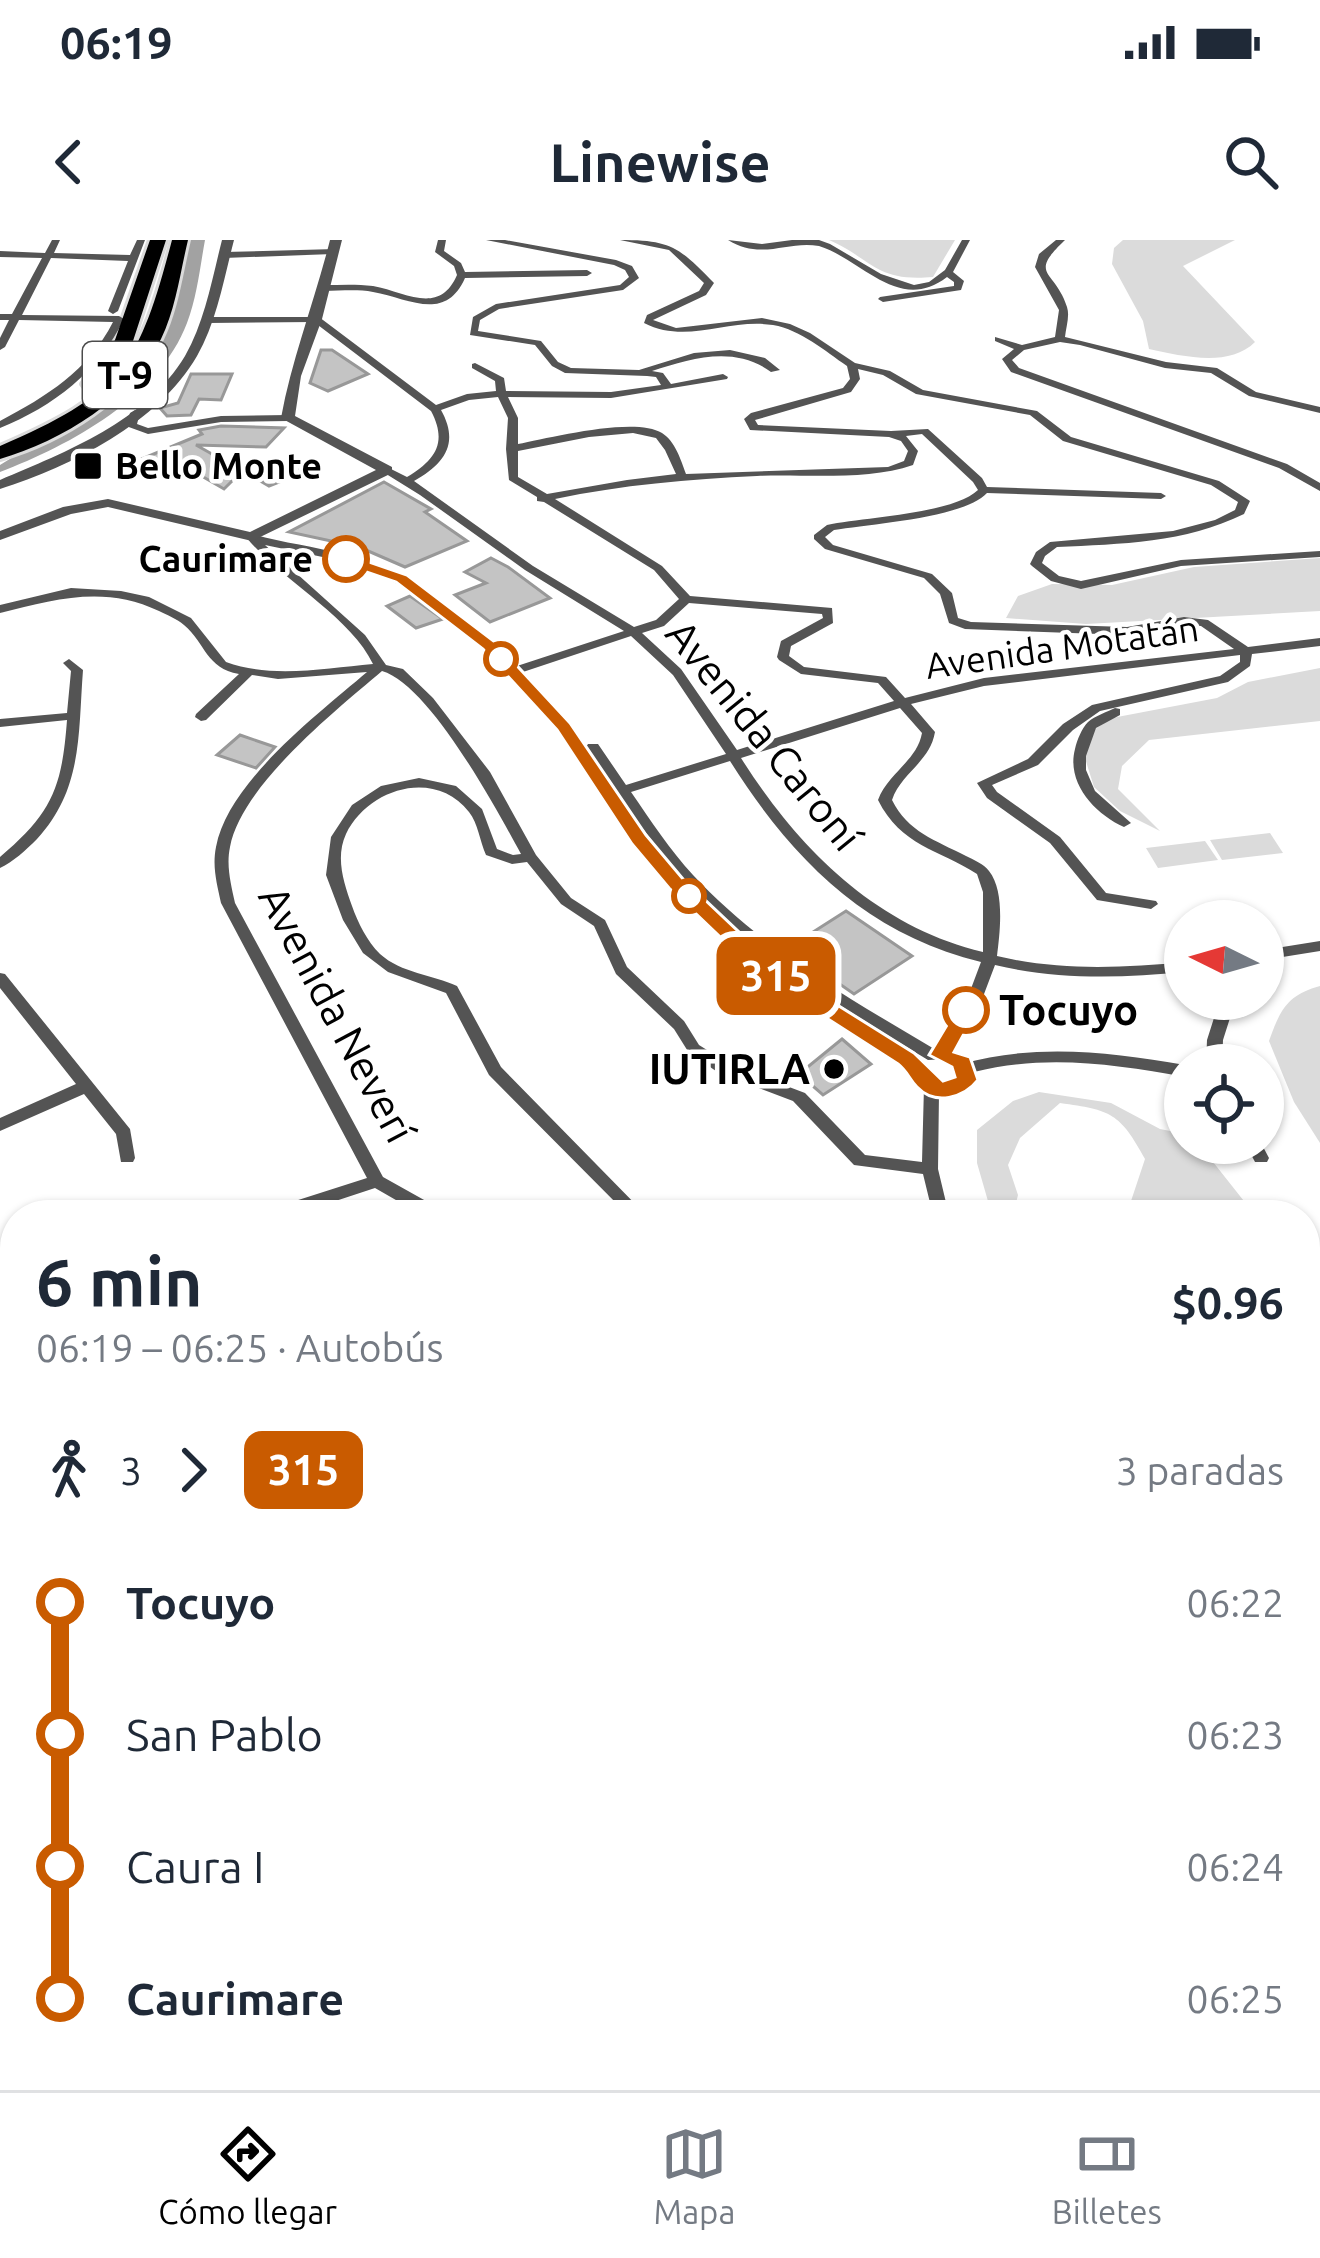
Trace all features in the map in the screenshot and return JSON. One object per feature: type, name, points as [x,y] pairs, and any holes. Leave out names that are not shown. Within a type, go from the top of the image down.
[{"type":"highway","points":[[116,315],[144,252],[160,240]]},
{"type":"highway","name":"T-9","points":[[0,441],[54,413],[91,384],[124,341],[160,240]]},
{"type":"highway","name":"T-9","points":[[0,453],[94,402],[140,359],[154,333],[180,240]]},
{"type":"street","points":[[0,347],[56,240]]},
{"type":"street","points":[[0,425],[85,374],[105,350],[141,240]]},
{"type":"street","points":[[0,485],[135,413],[185,366],[208,320],[228,240]]},
{"type":"street","points":[[324,288],[361,288],[431,303],[453,295],[462,275],[458,265],[439,252],[442,240]]},
{"type":"street","points":[[490,240],[616,263],[629,268],[634,278],[622,287],[496,307],[476,319],[473,333],[538,344],[555,364],[569,371],[659,375],[668,386]]},
{"type":"street","points":[[624,240],[672,248],[709,283],[703,292],[650,317],[646,321],[652,326],[670,330],[776,322],[852,365],[886,373],[920,392],[1033,413],[1067,439],[1214,484],[1244,501],[1240,512],[1180,533],[1054,544],[1040,554],[1036,564],[1055,580],[1081,585],[1181,563],[1320,554]]},
{"type":"street","points":[[732,240],[766,248],[820,242],[869,274],[894,283],[921,284],[947,273],[966,240]]},
{"type":"street","points":[[1060,339],[1064,310],[1040,267],[1042,256],[1061,240]]},
{"type":"street","points":[[224,255],[335,245],[295,376],[288,418]]},
{"type":"street","points":[[0,254],[132,257]]},
{"type":"street","points":[[462,275],[587,273]]},
{"type":"street","points":[[884,298],[958,288],[958,280],[947,273]]},
{"type":"street","points":[[0,317],[116,315]]},
{"type":"street","points":[[208,320],[316,319],[435,409],[446,428],[445,446],[434,464],[407,481]]},
{"type":"street","points":[[998,339],[1021,348]]},
{"type":"street","points":[[1320,410],[1253,394],[1213,370],[1165,365],[1060,339],[1021,348],[1007,359],[1015,370],[1282,466],[1320,488]]},
{"type":"street","points":[[637,372],[728,353],[761,358],[775,370]]},
{"type":"street","points":[[852,365],[855,379],[847,390],[765,411],[749,419],[750,424],[767,432],[925,431],[983,490],[1161,496]]},
{"type":"street","points":[[475,366],[500,380],[513,418],[514,478],[541,500],[658,568],[686,598],[828,611],[829,620],[785,644],[783,657],[801,670],[882,680],[928,732],[926,751],[890,785],[885,800],[898,826],[969,861],[989,881],[992,961],[931,1060],[930,1169],[937,1200]]},
{"type":"street","points":[[435,409],[467,397],[611,395],[723,377]]},
{"type":"street","points":[[135,413],[131,426],[148,431],[221,419],[288,418],[387,470]]},
{"type":"street","points":[[511,449],[628,430],[651,431],[662,436],[682,478]]},
{"type":"street","points":[[541,500],[599,487],[682,478],[889,470],[909,463],[913,452],[904,439],[890,434]]},
{"type":"street","points":[[257,534],[387,470]]},
{"type":"street","name":"Avenida Caroní","points":[[387,470],[634,633],[675,670],[783,829],[834,880],[934,945],[992,961],[1114,974],[1164,969]]},
{"type":"street","points":[[983,490],[980,497],[953,508],[831,527],[818,537],[829,547],[928,576],[946,593],[952,620],[969,626],[1127,631],[1204,622],[1246,651],[1246,663],[1216,689],[1108,713],[1091,726],[1079,749],[1083,789],[1124,824]]},
{"type":"street","points":[[0,536],[68,510],[108,503],[257,534],[410,574],[468,615],[518,669],[618,792],[639,839],[676,884],[768,971],[931,1060],[956,1058],[967,1068]]},
{"type":"street","points":[[257,534],[401,578],[518,669]]},
{"type":"street","points":[[257,534],[285,575],[370,644],[381,667]]},
{"type":"street","points":[[285,575],[282,568],[292,558],[321,553]]},
{"type":"street","points":[[0,609],[71,592],[145,600],[187,621],[222,664],[247,673],[381,667],[408,678],[483,772],[530,857],[566,901],[600,923],[621,970],[679,1025],[694,1049],[725,1069],[799,1096],[860,1161],[930,1169]]},
{"type":"street","points":[[518,669],[634,633],[670,617],[686,598]]},
{"type":"street","name":"Avenida Motatán","points":[[618,792],[903,702],[983,682],[1320,642]]},
{"type":"street","points":[[0,864],[35,835],[59,806],[72,748],[77,670],[69,663]]},
{"type":"street","name":"Avenida Neverí","points":[[319,1200],[377,1181],[228,903],[219,867],[224,835],[253,784],[381,667]]},
{"type":"street","points":[[201,716],[247,673]]},
{"type":"street","points":[[1151,904],[1102,897],[1055,840],[992,795],[984,783],[1033,762],[1068,727],[1096,708],[1224,679]]},
{"type":"street","points":[[0,723],[73,716]]},
{"type":"street","points":[[530,857],[499,858],[491,853],[488,830],[473,807],[445,788],[410,780],[374,793],[346,818],[336,840],[334,877],[340,903],[368,951],[382,963],[452,990],[494,1071],[623,1200]]},
{"type":"street","points":[[1284,952],[1320,946]]},
{"type":"street","points":[[0,978],[124,1133],[127,1158]]},
{"type":"street","points":[[967,1068],[1033,1053],[1113,1058],[1164,1068]]},
{"type":"street","points":[[932,1087],[947,1090],[962,1085],[967,1068]]},
{"type":"street","points":[[0,1125],[84,1088]]},
{"type":"street","points":[[377,1181],[410,1200]]},
{"type":"shaded area","points":[[187,240],[205,240],[196,292],[174,350],[156,374],[83,433],[0,472],[0,465],[112,396]]},
{"type":"shaded area","points":[[829,240],[955,240],[933,277],[914,278],[886,273]]},
{"type":"shaded area","points":[[1123,240],[1235,240],[1183,266],[1255,342],[1219,357],[1149,349],[1143,321],[1112,264],[1114,248]]},
{"type":"shaded area","points":[[1320,558],[1320,611],[1086,624],[1006,618],[1018,596],[1052,584],[1112,585],[1194,567]]},
{"type":"shaded area","points":[[1320,668],[1320,721],[1149,740],[1122,766],[1118,789],[1160,831],[1120,811],[1094,787],[1084,755],[1095,729],[1112,718],[1217,698],[1248,682]]},
{"type":"shaded area","points":[[1270,833],[1283,853],[1222,860],[1210,840]]},
{"type":"shaded area","points":[[1205,841],[1218,860],[1158,868],[1146,848]]},
{"type":"shaded area","points":[[1320,986],[1320,1143],[1284,1078],[1284,1044],[1269,1041],[1278,1020],[1284,1020],[1286,1005]]},
{"type":"shaded area","points":[[1039,1092],[1111,1103],[1164,1130],[1164,1164],[1215,1164],[1243,1200],[1131,1200],[1145,1159],[1121,1123],[1091,1108],[1060,1103],[1020,1138],[1008,1165],[1017,1200],[988,1200],[977,1163],[977,1130],[1013,1101]]},
{"type":"building","points":[[321,350],[332,350],[368,374],[328,391],[310,383]]},
{"type":"building","points":[[191,374],[232,374],[221,400],[199,399],[191,415],[167,416],[160,408],[178,403]]},
{"type":"building","points":[[284,428],[266,447],[196,445],[242,471],[224,489],[179,463],[164,469],[144,458],[202,434],[199,430]]},
{"type":"building","points":[[289,460],[307,471],[269,486],[252,476]]},
{"type":"building","points":[[384,482],[431,509],[425,512],[467,541],[405,567],[359,547],[289,532]]},
{"type":"building","points":[[491,558],[550,598],[490,622],[455,595],[486,583],[465,572]]},
{"type":"building","points":[[410,596],[443,619],[416,628],[387,606]]},
{"type":"building","points":[[240,735],[275,747],[256,768],[217,755]]},
{"type":"building","points":[[846,911],[912,956],[854,994],[788,948]]},
{"type":"building","name":"IUTIRLA","points":[[842,1039],[871,1064],[823,1095],[799,1074]]},
{"type":"bus line","name":"315","points":[[346,559],[401,578],[489,645],[589,760],[639,839],[676,884],[768,971],[906,1059],[920,1069],[924,1081],[939,1090],[956,1088],[967,1080],[962,1063],[940,1055],[966,1010]]},
{"type":"place","name":"Bello Monte","points":[[88,466]]},
{"type":"place","name":"Caurimare","points":[[346,559]]},
{"type":"place","name":"Tocuyo","points":[[966,1010]]},
{"type":"place","name":"IUTIRLA","points":[[834,1069]]}]
